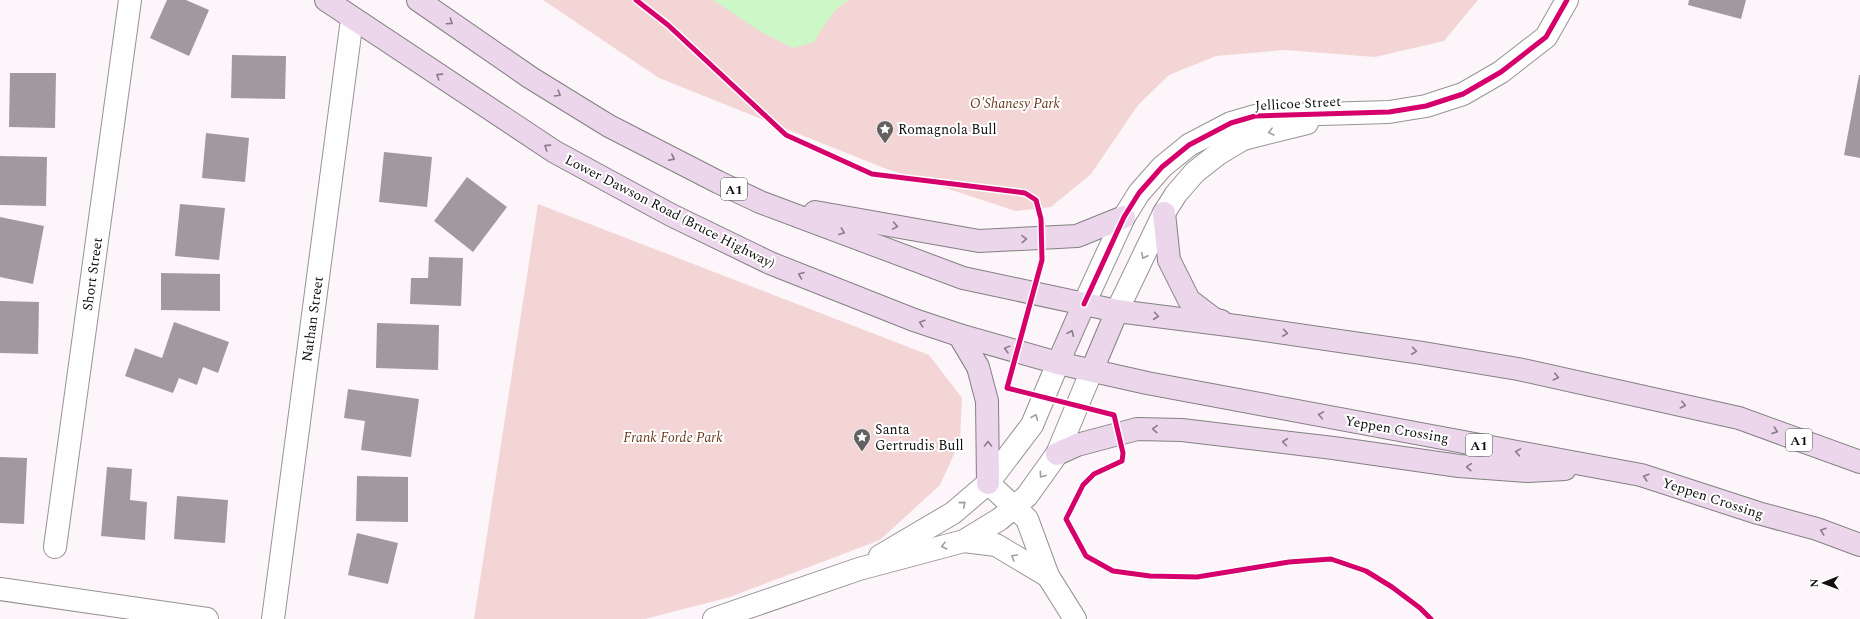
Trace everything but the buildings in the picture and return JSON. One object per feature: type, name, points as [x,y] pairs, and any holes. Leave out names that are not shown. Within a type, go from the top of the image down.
[{"type":"highway","name":"Lower Dawson Road (Bruce Highway)","points":[[326,0],[352,19],[555,152],[671,215],[770,263],[914,320],[959,335],[1058,363],[1092,370]]},
{"type":"highway","name":"A1","points":[[418,0],[531,78],[609,126],[760,202],[963,278],[1117,311],[1236,326],[1518,368],[1739,418],[1860,462]]},
{"type":"highway","points":[[760,202],[979,240],[1076,236],[1124,217]]},
{"type":"highway","points":[[1164,213],[1169,260],[1189,300],[1214,319],[1236,326]]},
{"type":"highway","points":[[1058,363],[1084,304]]},
{"type":"highway","points":[[1092,370],[1117,311]]},
{"type":"highway","points":[[959,335],[978,367],[987,401],[988,483]]},
{"type":"highway","name":"Yeppen Crossing","points":[[1092,370],[1160,386],[1641,475],[1758,513],[1817,529],[1860,545]]},
{"type":"highway","points":[[1057,454],[1077,445],[1137,429],[1182,430],[1301,444],[1459,466],[1528,471],[1606,468]]},
{"type":"street","name":"Short Street","points":[[55,547],[130,0]]},
{"type":"street","name":"Jellicoe Street","points":[[1084,304],[1124,217],[1145,184],[1162,167],[1189,145],[1230,123],[1255,116],[1389,112],[1426,106],[1463,94],[1501,72],[1546,37],[1567,0]]},
{"type":"street","name":"Nathan Street","points":[[273,619],[352,19]]},
{"type":"street","name":"Jellicoe Street","points":[[1117,311],[1164,213],[1176,194],[1195,172],[1218,154],[1243,139],[1349,112]]},
{"type":"street","points":[[859,569],[953,512],[988,483],[1032,425],[1058,363]]},
{"type":"street","points":[[714,619],[859,569],[964,540],[1000,520],[1027,496],[1057,454],[1092,370]]},
{"type":"street","points":[[988,483],[1027,519],[1048,576],[1075,619]]},
{"type":"street","points":[[964,540],[996,545],[1048,576]]},
{"type":"street","points":[[0,589],[207,619]]},
{"type":"green space","name":"O'Shanesy Park","points":[[543,0],[1478,0],[1444,41],[1375,57],[1285,50],[1216,56],[1169,75],[1138,105],[1091,174],[1051,207],[1016,211],[884,168],[659,78]]},
{"type":"green space","name":"Frank Forde Park","points":[[538,204],[929,355],[962,398],[960,441],[940,485],[880,540],[730,597],[645,619],[474,619]]},
{"type":"shaded area","points":[[713,0],[849,0],[833,13],[814,42],[793,48],[758,30]]},
{"type":"cycle path","points":[[636,0],[668,25],[786,135],[872,174],[1025,193],[1036,200],[1041,219],[1042,260],[1007,388],[1114,415],[1123,453],[1122,461],[1094,474],[1083,485],[1066,519],[1086,556],[1113,571],[1150,576],[1197,577],[1289,562],[1331,559],[1366,571],[1392,587],[1420,608],[1431,619]]},
{"type":"cycle path","points":[[1084,304],[1124,217],[1139,193],[1162,167],[1189,145],[1231,123],[1255,116],[1389,112],[1426,106],[1463,94],[1501,72],[1546,37],[1567,0]]},
{"type":"place","name":"Romagnola Bull","points":[[885,144]]},
{"type":"place","name":"Santa Gertrudis Bull","points":[[862,452]]}]
